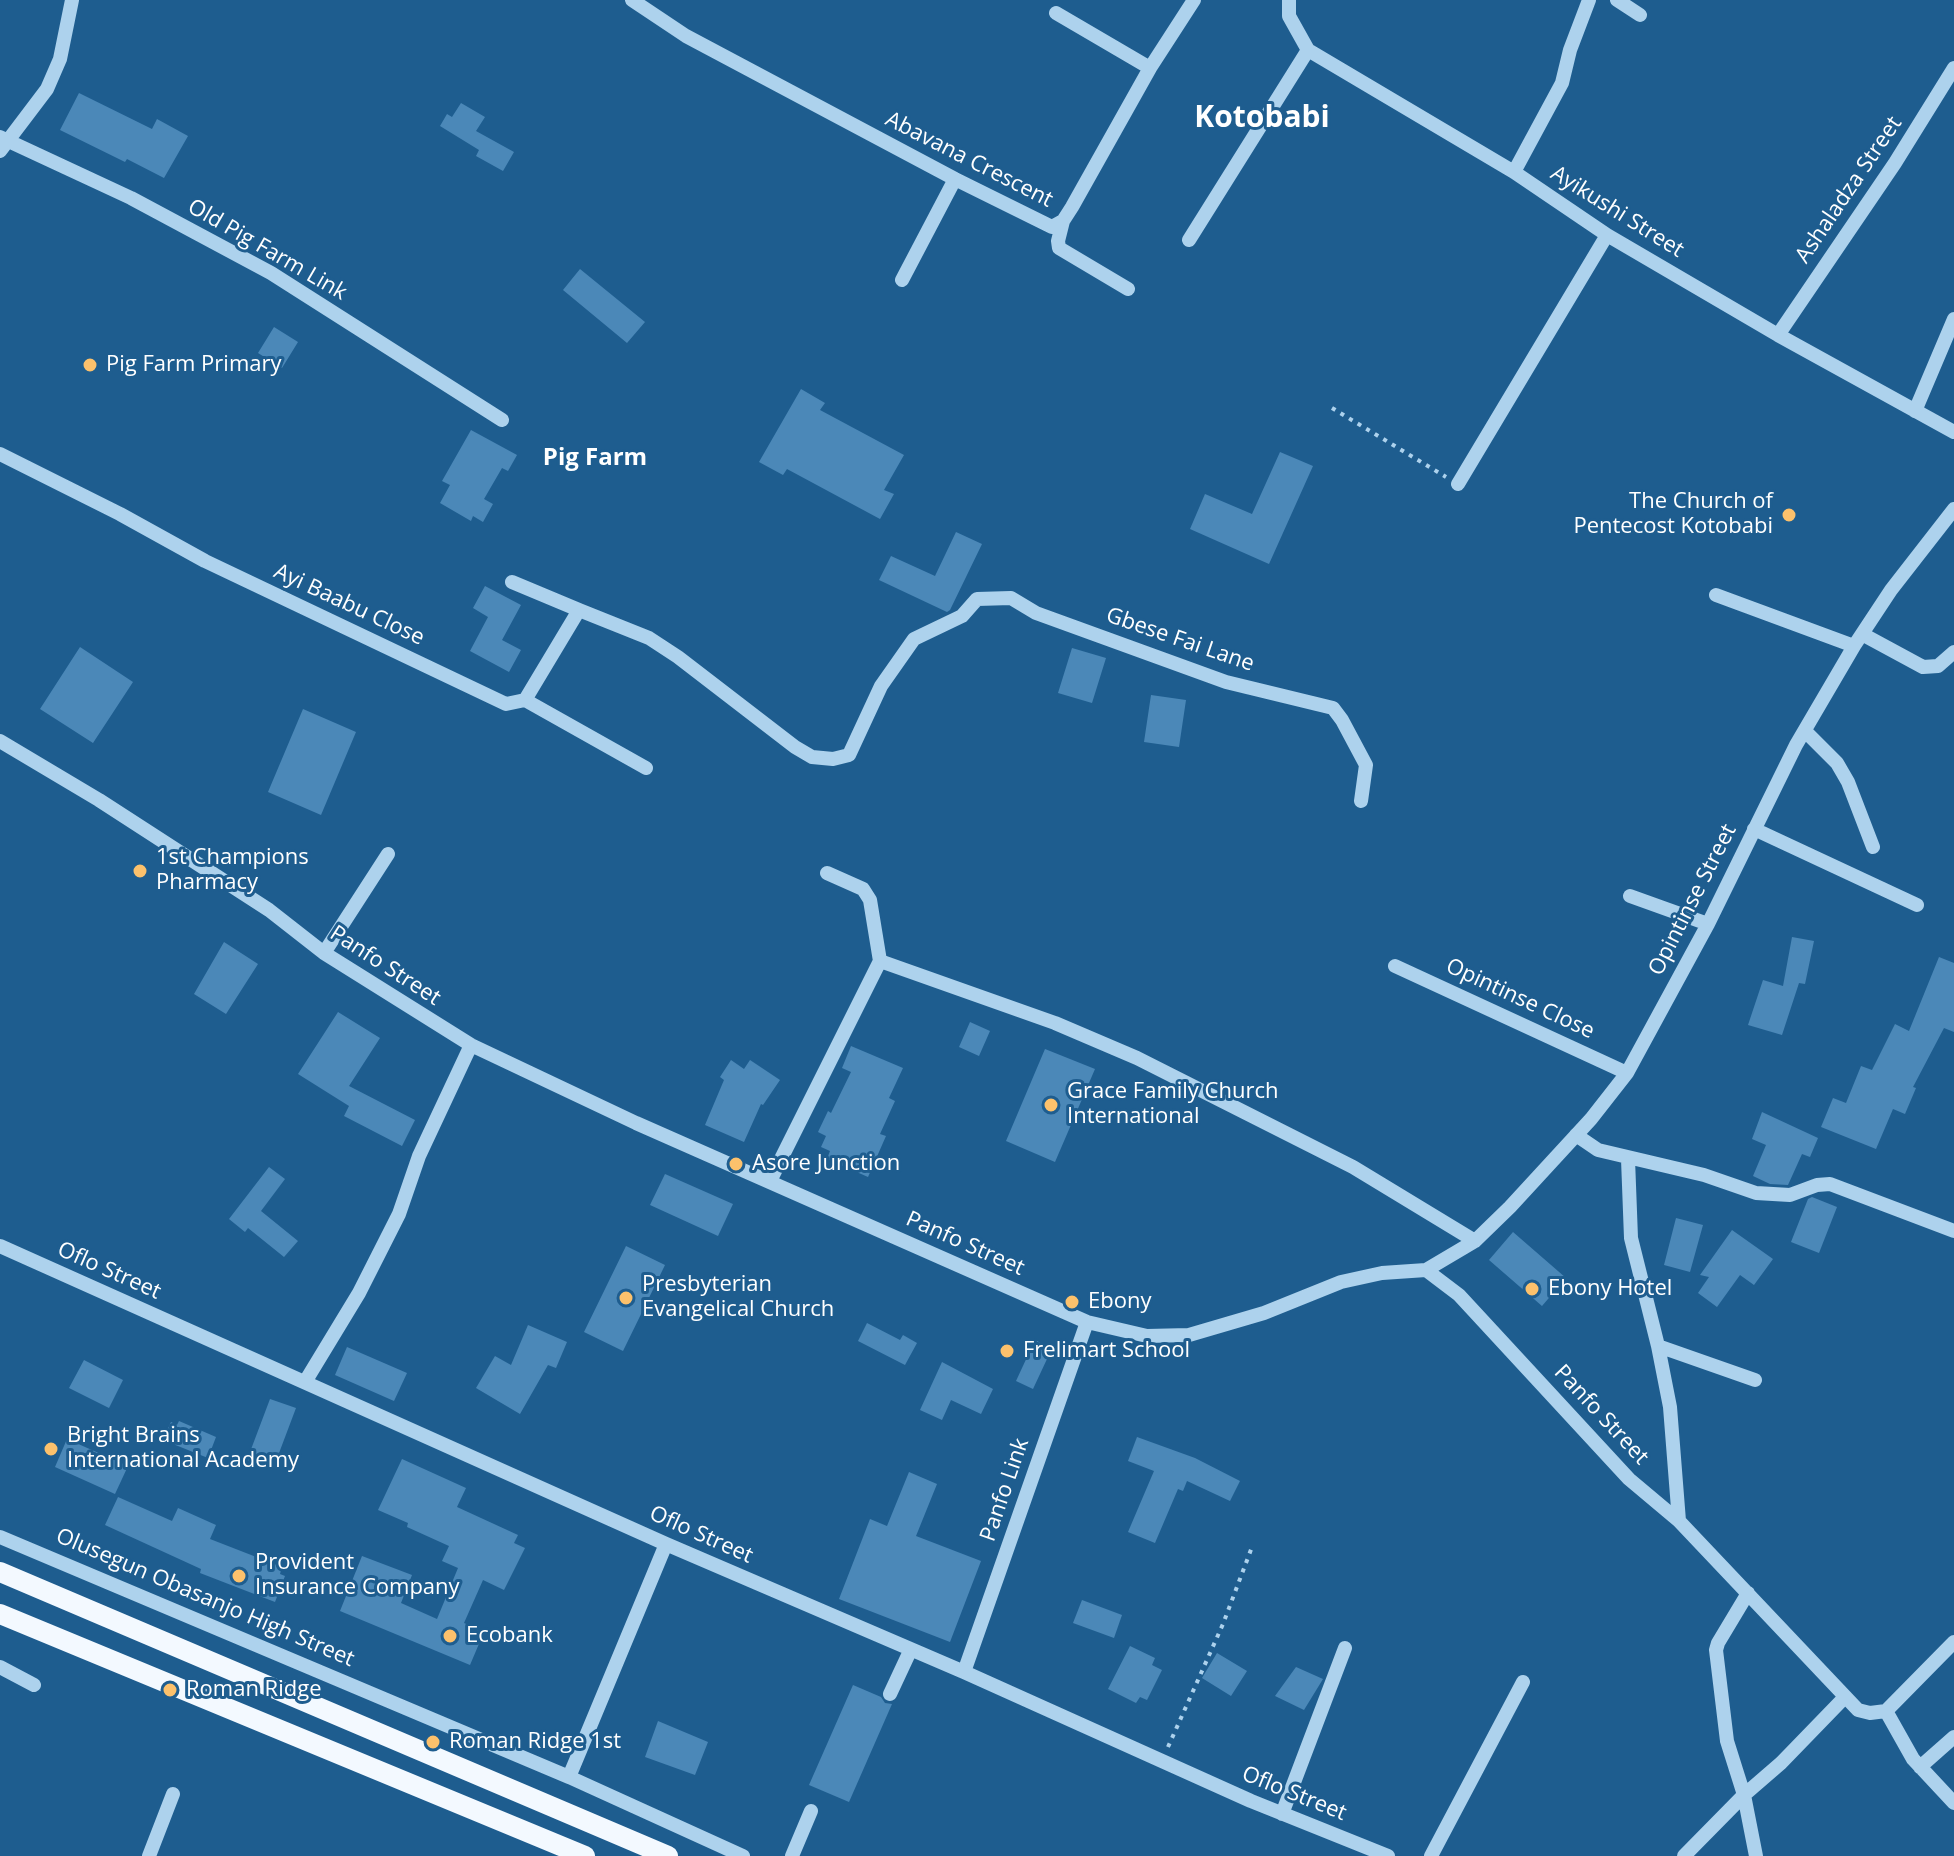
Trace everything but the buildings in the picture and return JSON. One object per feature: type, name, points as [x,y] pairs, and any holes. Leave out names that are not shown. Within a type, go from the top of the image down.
[{"type":"main road","points":[[0,1572],[668,1856]]},
{"type":"main road","points":[[0,1614],[585,1856]]},
{"type":"street","points":[[2,144],[47,89],[60,59],[72,0]]},
{"type":"street","name":"Abavana Crescent","points":[[632,0],[686,36],[1052,227],[1063,221],[1150,68],[1194,0]]},
{"type":"street","points":[[1189,240],[1308,50],[1289,16],[1289,0]]},
{"type":"street","points":[[1514,172],[1562,83],[1570,50],[1589,0]]},
{"type":"street","points":[[1617,0],[1640,15]]},
{"type":"street","points":[[1056,13],[1150,68]]},
{"type":"street","name":"Ayikushi Street","points":[[1308,50],[1514,172],[1607,235],[1778,335],[1954,432]]},
{"type":"street","name":"Ashaladza Street","points":[[1778,335],[1895,163],[1954,68]]},
{"type":"street","name":"Old Pig Farm Link","points":[[2,144],[131,198],[271,273],[502,420]]},
{"type":"street","points":[[902,280],[955,179]]},
{"type":"street","points":[[1063,221],[1059,248],[1128,289]]},
{"type":"street","points":[[1458,484],[1607,235]]},
{"type":"street","points":[[1915,411],[1954,319]]},
{"type":"street","name":"Ayi Baabu Close","points":[[0,454],[205,561],[506,704],[525,700]]},
{"type":"street","name":"Opintinse Street","points":[[1426,1270],[1475,1241],[1510,1207],[1627,1073],[1708,924],[1805,731],[1891,590],[1954,509]]},
{"type":"street","points":[[512,582],[579,610],[525,700],[646,768]]},
{"type":"street","points":[[1716,595],[1858,640],[1923,667],[1938,666],[1954,652]]},
{"type":"street","name":"Gbese Fai Lane","points":[[579,610],[649,638],[795,747],[812,757],[833,759],[849,755],[881,686],[914,639],[962,616],[977,599],[1011,598],[1036,613],[1226,682],[1333,708],[1366,765],[1361,801]]},
{"type":"street","points":[[1805,731],[1837,763],[1848,782],[1873,847]]},
{"type":"street","name":"Panfo Street","points":[[0,741],[99,800],[269,910],[324,953],[471,1045],[636,1123],[1087,1322],[1147,1336],[1189,1335],[1264,1313],[1341,1282],[1382,1273],[1426,1270],[1459,1295],[1629,1479],[1679,1521],[1844,1698]]},
{"type":"street","points":[[1754,829],[1917,905]]},
{"type":"street","points":[[324,953],[388,854]]},
{"type":"street","points":[[770,1181],[880,961],[870,900],[863,889],[827,873]]},
{"type":"street","points":[[1630,896],[1708,924]]},
{"type":"street","points":[[880,961],[1055,1023],[1137,1058],[1353,1167],[1475,1241]]},
{"type":"street","name":"Opintinse Close","points":[[1395,966],[1627,1073]]},
{"type":"street","points":[[305,1382],[359,1293],[399,1214],[419,1156],[471,1045]]},
{"type":"street","points":[[1576,1135],[1598,1150],[1704,1175],[1772,1196],[1790,1195],[1817,1185],[1830,1184],[1954,1231]]},
{"type":"street","points":[[1628,1159],[1631,1238],[1670,1407],[1679,1521]]},
{"type":"street","name":"Oflo Street","points":[[0,1246],[666,1544],[1282,1814],[1388,1856]]},
{"type":"street","name":"Panfo Link","points":[[964,1672],[1087,1322]]},
{"type":"street","points":[[1658,1346],[1755,1380]]},
{"type":"street","name":"Olusegun Obasanjo High Street","points":[[0,1537],[569,1777],[743,1856]]},
{"type":"street","points":[[569,1777],[666,1544]]},
{"type":"street","points":[[1748,1593],[1716,1650],[1727,1741],[1744,1795],[1756,1856]]},
{"type":"street","points":[[1684,1856],[1844,1698],[1858,1710],[1870,1713],[1886,1711],[1954,1642]]},
{"type":"street","points":[[1282,1814],[1345,1648]]},
{"type":"street","points":[[890,1694],[911,1649]]},
{"type":"street","points":[[0,1667],[34,1685]]},
{"type":"street","points":[[1431,1856],[1523,1682]]},
{"type":"street","points":[[1886,1711],[1902,1744],[1954,1803]]},
{"type":"street","points":[[1920,1767],[1954,1737]]},
{"type":"street","points":[[149,1856],[173,1794]]},
{"type":"street","points":[[792,1856],[811,1811]]},
{"type":"path","points":[[1332,408],[1458,484]]},
{"type":"path","points":[[1163,1761],[1223,1624],[1252,1547]]},
{"type":"place","name":"Pig Farm Primary","points":[[90,365]]},
{"type":"place","name":"The Church of Pentecost Kotobabi","points":[[1789,515]]},
{"type":"place","name":"1st Champions Pharmacy","points":[[140,871]]},
{"type":"place","name":"Grace Family Church International","points":[[1051,1105]]},
{"type":"place","name":"Asore Junction","points":[[736,1164]]},
{"type":"place","name":"Ebony Hotel","points":[[1532,1289]]},
{"type":"place","name":"Presbyterian Evangelical Church","points":[[626,1298]]},
{"type":"place","name":"Ebony","points":[[1072,1302]]},
{"type":"place","name":"Frelimart School","points":[[1007,1351]]},
{"type":"place","name":"Bright Brains International Academy","points":[[51,1449]]},
{"type":"place","name":"Provident Insurance Company","points":[[239,1576]]},
{"type":"place","name":"Ecobank","points":[[450,1636]]},
{"type":"place","name":"Roman Ridge","points":[[170,1690]]},
{"type":"place","name":"Roman Ridge 1st","points":[[433,1742]]},
{"type":"district","name":"Kotobabi","points":[[1262,118]]},
{"type":"district","name":"Pig Farm","points":[[595,458]]}]
